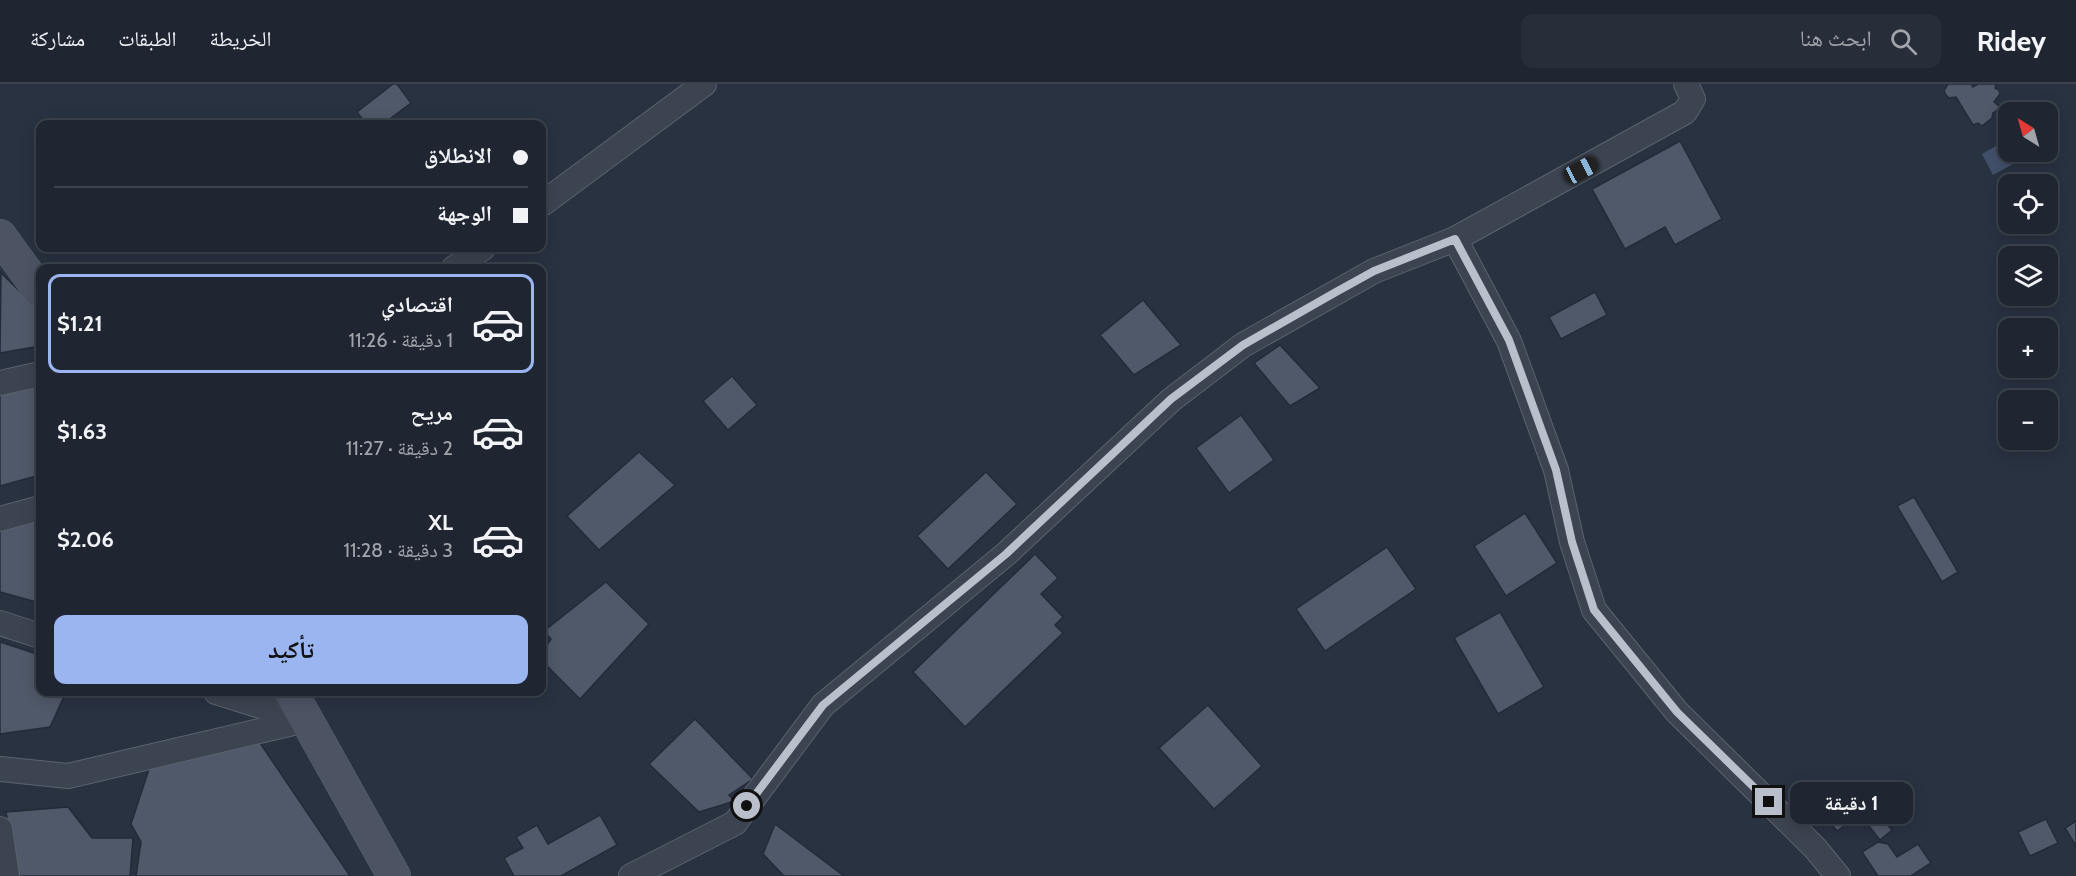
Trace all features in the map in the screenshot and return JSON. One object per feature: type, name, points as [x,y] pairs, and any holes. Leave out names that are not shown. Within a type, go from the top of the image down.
[{"type":"street","points":[[546,201],[704,84]]},
{"type":"street","points":[[631,876],[735,823],[823,705],[1006,554],[1171,399],[1243,345],[1374,271],[1455,239],[1685,112],[1693,99],[1686,84]]},
{"type":"street","points":[[0,236],[36,286]]},
{"type":"street","points":[[1455,239],[1509,340],[1556,470],[1572,542],[1594,610],[1677,712],[1815,848],[1838,876]]},
{"type":"street","points":[[460,264],[477,252]]},
{"type":"street","points":[[0,382],[36,375]]},
{"type":"street","points":[[0,519],[36,509]]},
{"type":"street","points":[[0,623],[36,635]]},
{"type":"street","points":[[229,696],[306,720]]},
{"type":"street","points":[[293,696],[394,876]]},
{"type":"street","points":[[0,769],[68,776],[306,720]]},
{"type":"street","points":[[0,829],[7,876]]},
{"type":"water","points":[[1998,145],[1998,162],[2017,162],[1993,175],[1982,154]]},
{"type":"building","points":[[393,84],[397,84],[411,103],[388,120],[363,120],[357,112]]},
{"type":"building","points":[[1948,84],[1971,84],[1973,87],[1978,84],[1996,84],[1995,88],[2000,94],[1994,102],[1998,105],[1998,110],[1982,126],[1978,123],[1973,125],[1956,97],[1949,98],[1944,91]]},
{"type":"building","points":[[1680,141],[1722,219],[1675,245],[1665,227],[1625,249],[1592,189]]},
{"type":"building","points":[[1,273],[36,307],[36,347],[0,353]]},
{"type":"building","points":[[1595,292],[1607,315],[1561,339],[1549,317]]},
{"type":"building","points":[[1143,300],[1181,345],[1134,375],[1100,335]]},
{"type":"building","points":[[1280,345],[1320,388],[1290,406],[1254,363]]},
{"type":"building","points":[[732,376],[757,405],[728,430],[703,401]]},
{"type":"building","points":[[36,381],[36,476],[0,486],[0,390]]},
{"type":"building","points":[[1241,415],[1274,460],[1229,493],[1196,448]]},
{"type":"building","points":[[639,452],[675,485],[599,550],[567,516]]},
{"type":"building","points":[[986,472],[1017,504],[948,569],[917,536]]},
{"type":"building","points":[[1914,497],[1958,572],[1942,582],[1897,506]]},
{"type":"building","points":[[1525,513],[1557,563],[1506,596],[1474,546]]},
{"type":"building","points":[[36,520],[36,602],[0,592],[0,529]]},
{"type":"building","points":[[1387,547],[1416,589],[1325,651],[1296,609]]},
{"type":"building","points":[[1035,554],[1058,578],[1041,594],[1063,617],[1055,625],[1063,633],[965,727],[913,672]]},
{"type":"building","points":[[606,582],[649,624],[580,699],[546,665],[546,646],[551,639],[546,629]]},
{"type":"building","points":[[1500,612],[1544,687],[1498,714],[1454,638]]},
{"type":"building","points":[[0,642],[36,654],[36,696],[64,696],[50,727],[0,734]]},
{"type":"building","points":[[1208,705],[1262,766],[1214,809],[1159,748]]},
{"type":"building","points":[[695,719],[753,779],[729,795],[735,801],[699,812],[649,764]]},
{"type":"building","points":[[256,737],[350,876],[136,876],[141,842],[131,824],[150,766]]},
{"type":"building","points":[[1830,786],[1855,818],[1837,831],[1812,800]]},
{"type":"building","points":[[68,807],[92,838],[133,838],[130,876],[16,876],[6,812]]},
{"type":"building","points":[[1873,808],[1892,830],[1880,840],[1861,816]]},
{"type":"building","points":[[600,815],[617,845],[561,876],[514,876],[504,858],[523,848],[516,837],[537,825],[548,844]]},
{"type":"building","points":[[2046,819],[2058,843],[2030,856],[2018,832]]},
{"type":"building","points":[[2076,821],[2076,846],[2065,828]]},
{"type":"building","points":[[775,824],[844,876],[784,876],[763,854]]},
{"type":"building","points":[[1878,842],[1888,844],[1897,857],[1918,844],[1931,863],[1911,876],[1878,876],[1862,852]]},
{"type":"route","points":[[747,806],[823,705],[1006,554],[1171,399],[1243,345],[1336,292],[1374,271],[1455,239],[1509,340],[1556,470],[1572,542],[1594,610],[1677,712],[1769,802]]}]
